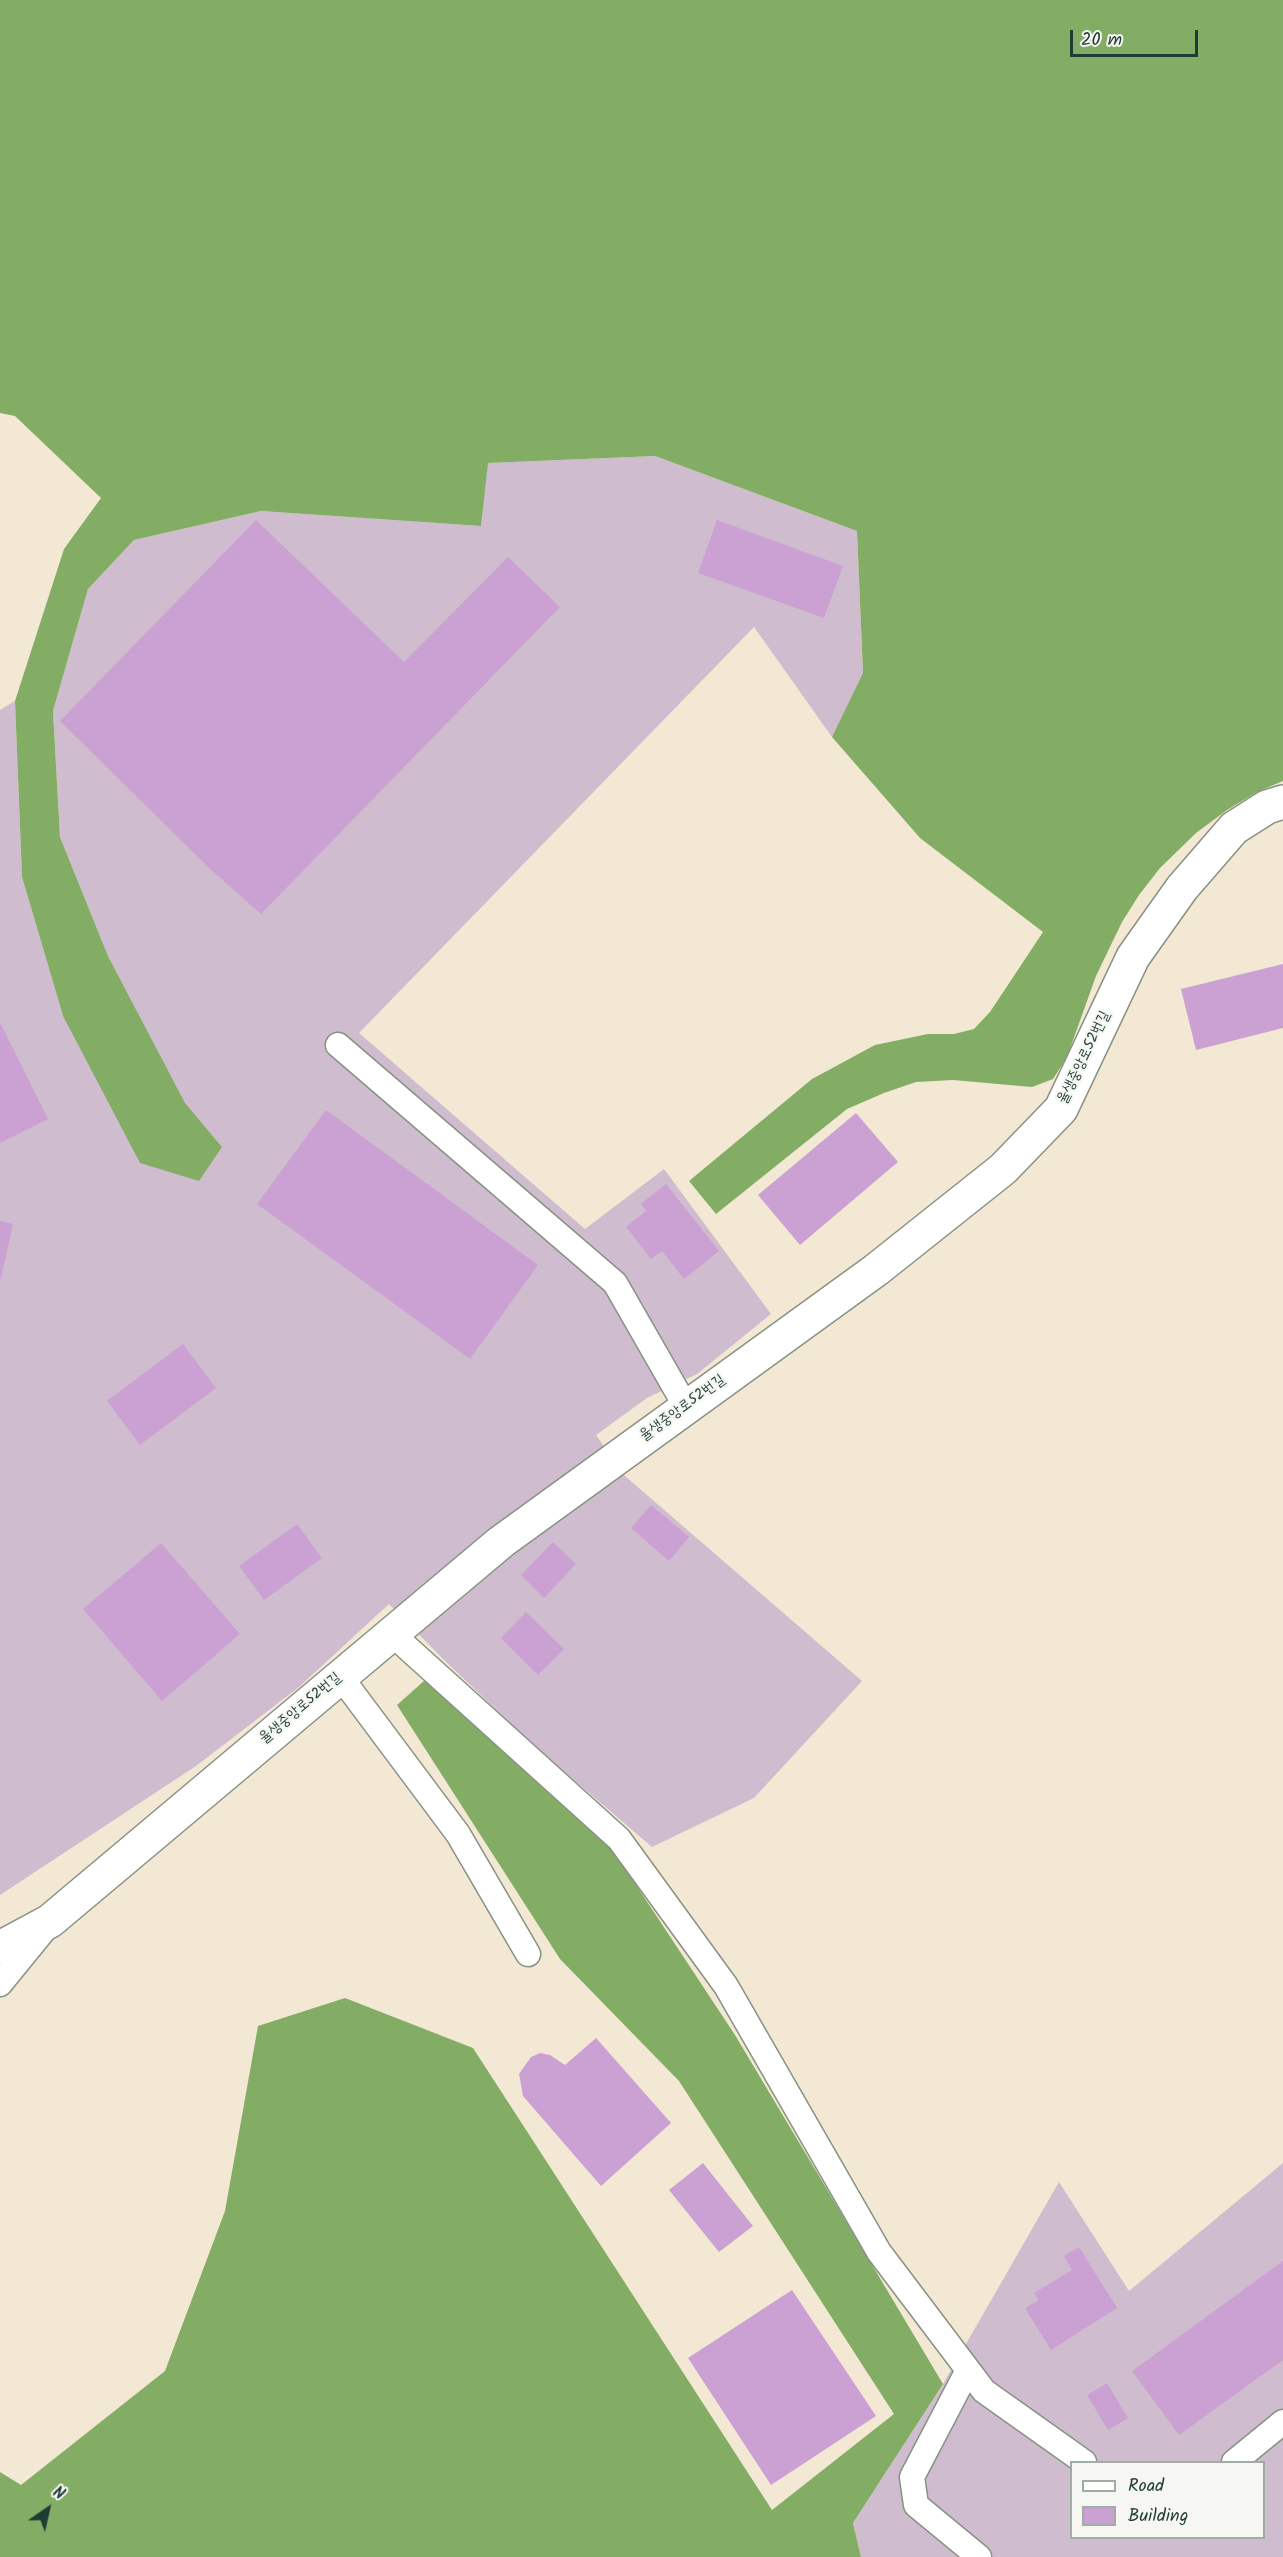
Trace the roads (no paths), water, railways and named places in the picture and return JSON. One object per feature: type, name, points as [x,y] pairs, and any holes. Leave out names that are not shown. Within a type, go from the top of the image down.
[{"type":"street","name":"율생중앙로52번길","points":[[0,1948],[50,1921],[501,1542],[876,1270],[1003,1169],[1061,1109],[1133,957],[1182,888],[1234,828],[1268,807],[1283,802]]},
{"type":"lane","points":[[338,1045],[615,1283],[686,1407]]},
{"type":"lane","points":[[391,1633],[619,1839],[726,1986],[879,2252],[984,2391],[1081,2461]]},
{"type":"lane","points":[[340,1676],[458,1834],[528,1954]]},
{"type":"lane","points":[[0,1984],[50,1921]]},
{"type":"lane","points":[[968,2370],[912,2477],[916,2505],[979,2557]]},
{"type":"lane","points":[[1236,2461],[1283,2422]]}]
